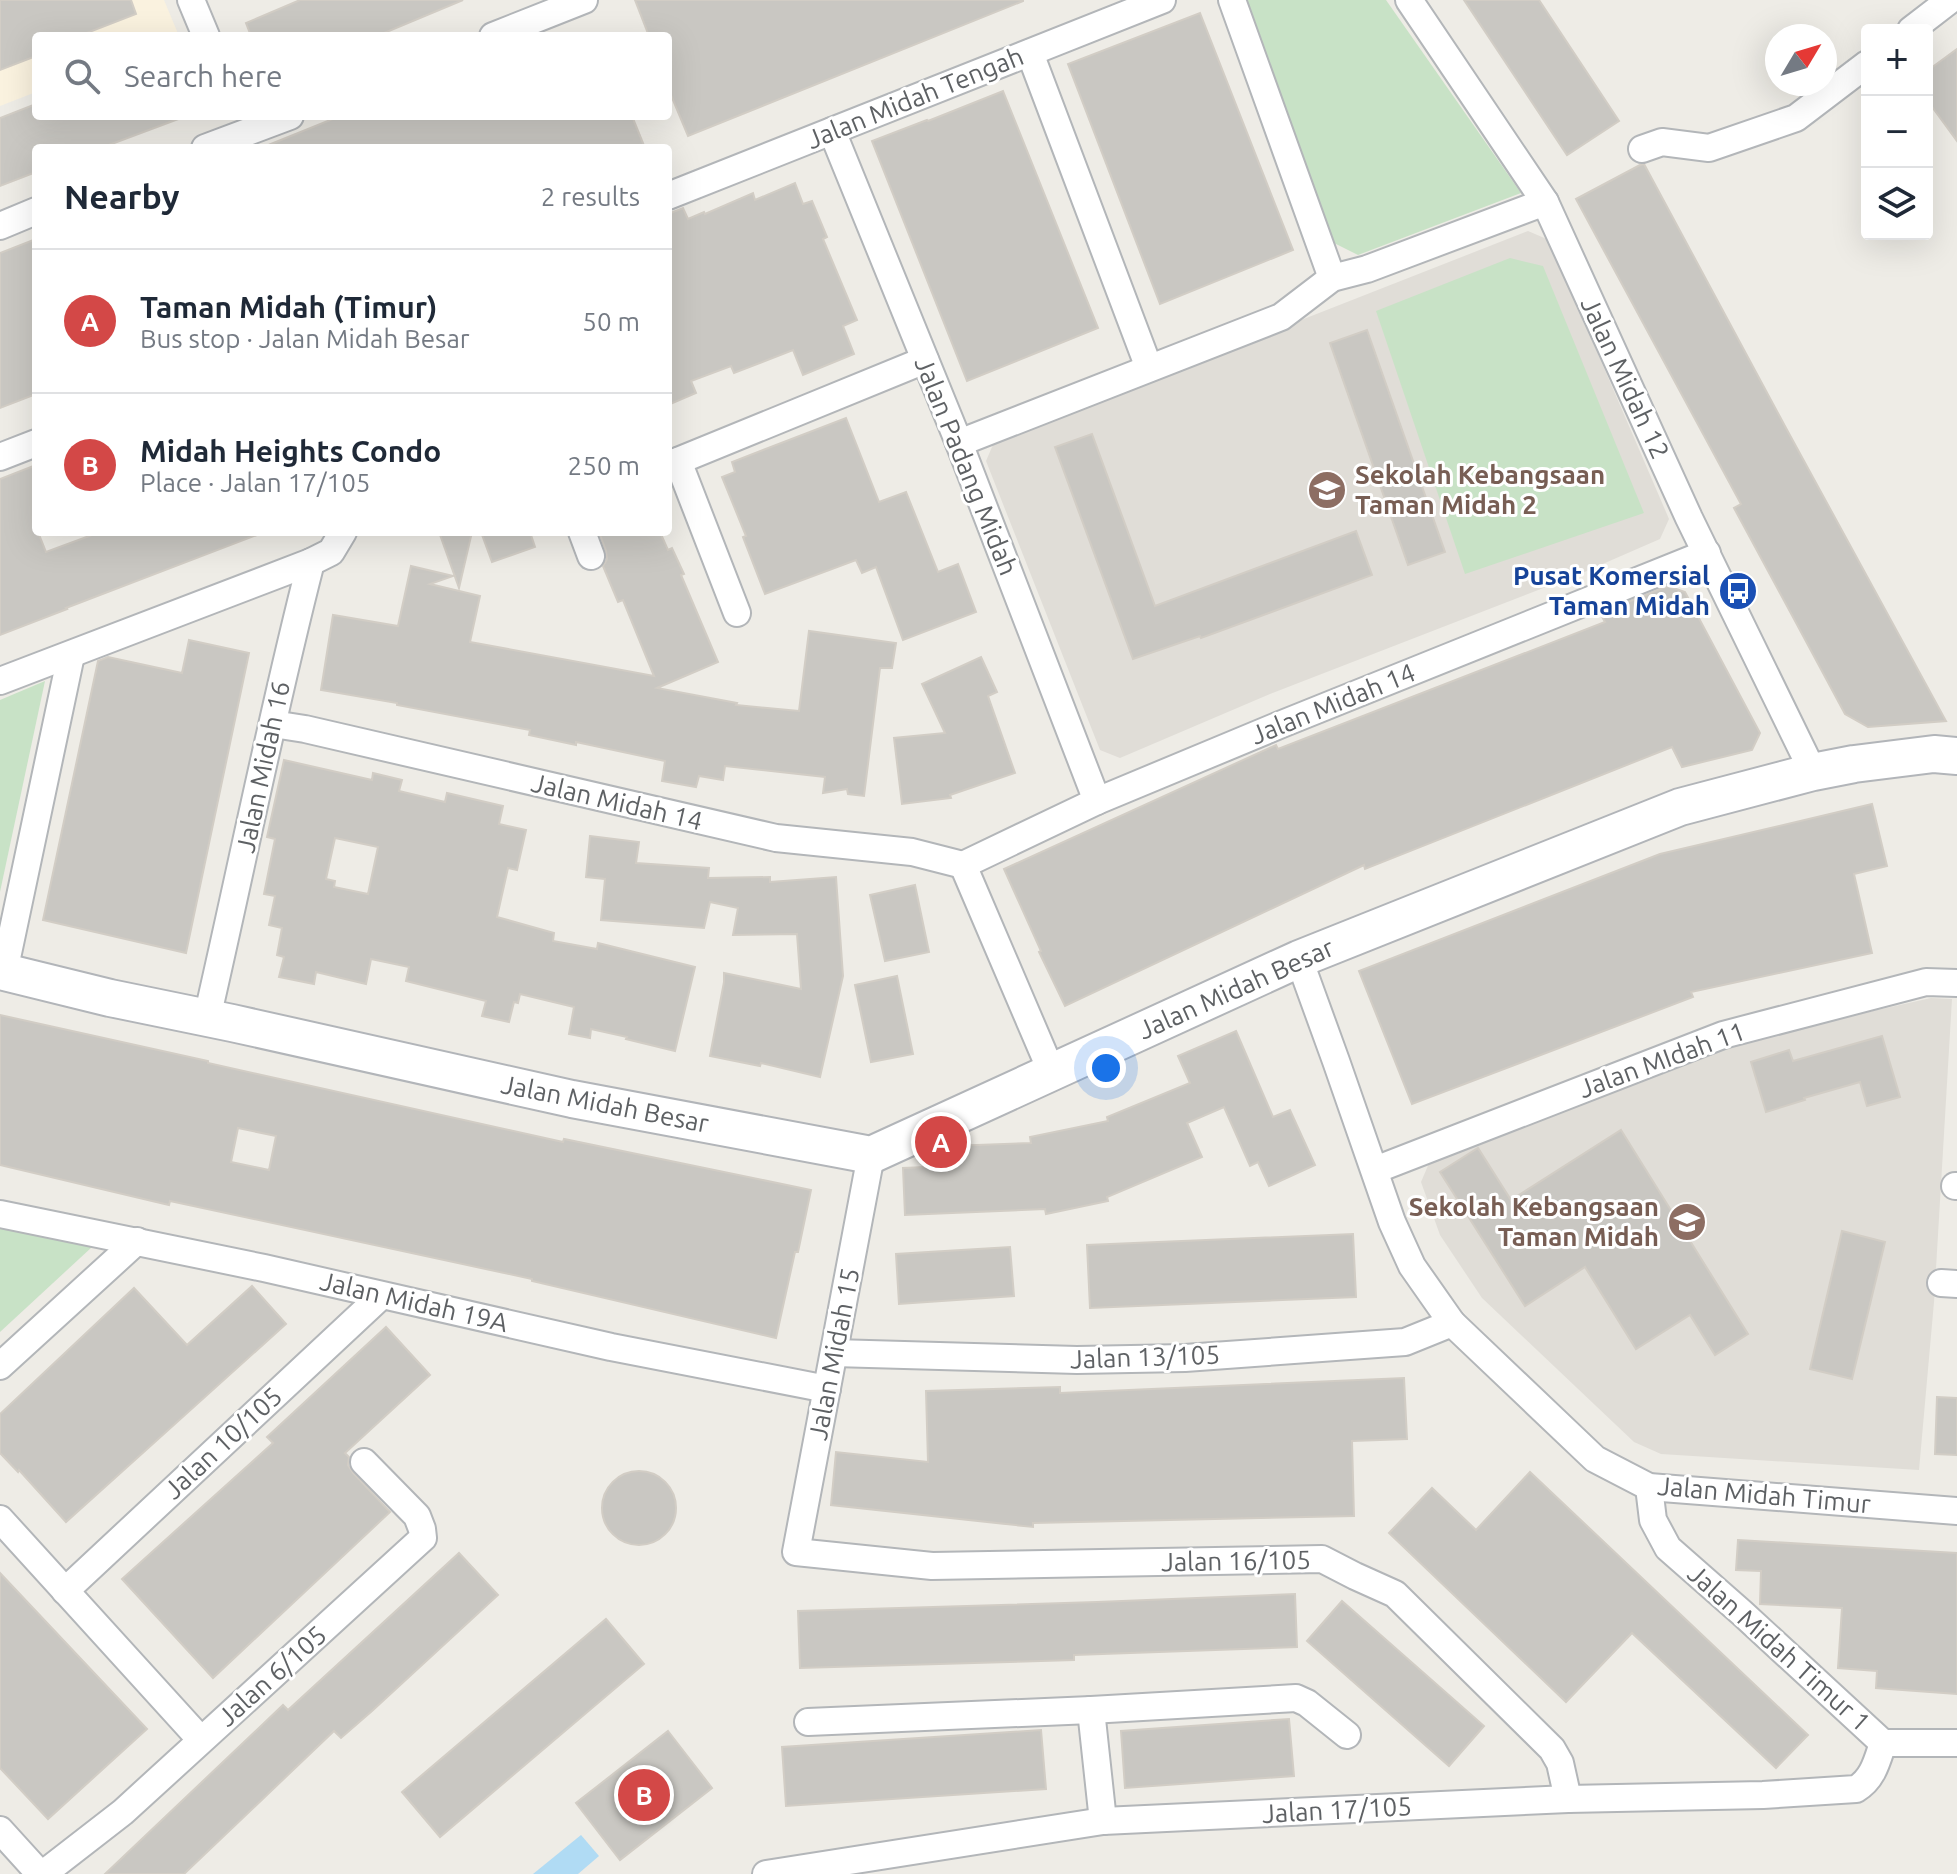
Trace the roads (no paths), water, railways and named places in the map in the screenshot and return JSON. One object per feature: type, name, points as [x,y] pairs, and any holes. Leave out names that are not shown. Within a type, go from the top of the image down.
[{"type":"street","points":[[191,0],[204,32]]},
{"type":"street","points":[[503,32],[584,0]]},
{"type":"street","name":"Jalan Midah Tengah","points":[[672,194],[1162,0]]},
{"type":"street","points":[[1232,0],[1332,278]]},
{"type":"street","name":"Jalan Midah 12","points":[[1409,0],[1545,202],[1707,553],[1813,772]]},
{"type":"street","points":[[1919,24],[1950,0]]},
{"type":"street","points":[[1030,53],[1149,368]]},
{"type":"street","points":[[1642,149],[1662,142],[1709,148],[1796,118],[1861,69]]},
{"type":"street","points":[[215,144],[279,120]]},
{"type":"street","name":"Jalan Padang Midah","points":[[832,131],[959,443],[1097,801]]},
{"type":"street","points":[[959,443],[1281,317],[1332,278],[1367,269],[1545,202]]},
{"type":"street","points":[[0,226],[32,213]]},
{"type":"street","points":[[737,613],[673,463],[925,360]]},
{"type":"street","points":[[0,457],[32,445]]},
{"type":"street","points":[[0,681],[311,562],[331,552],[341,536]]},
{"type":"street","name":"Jalan Midah 14","points":[[273,724],[776,838],[912,852],[963,865],[1097,801],[1707,553]]},
{"type":"street","name":"Jalan Midah 16","points":[[207,1018],[311,562]]},
{"type":"street","points":[[2,972],[71,655]]},
{"type":"street","name":"Jalan Midah Besar","points":[[2,972],[572,1099],[871,1155],[1299,959],[1680,807],[1854,764],[1934,754],[1957,756]]},
{"type":"street","points":[[963,865],[1052,1073]]},
{"type":"street","name":"Jalan Midah Timur","points":[[1299,959],[1392,1222],[1412,1266],[1452,1323],[1595,1459],[1649,1487],[1957,1511]]},
{"type":"street","name":"Jalan MIdah 11","points":[[1375,1170],[1723,1035],[1926,982],[1957,983]]},
{"type":"street","name":"Jalan Midah 15","points":[[796,1552],[871,1155]]},
{"type":"street","name":"Jalan Midah 19A","points":[[0,1214],[264,1268],[611,1347],[827,1389]]},
{"type":"street","points":[[0,1366],[137,1241]]},
{"type":"street","name":"Jalan 10/105","points":[[65,1591],[381,1296]]},
{"type":"street","name":"Jalan 13/105","points":[[834,1353],[1077,1360],[1185,1358],[1405,1342],[1452,1323]]},
{"type":"street","name":"Jalan 6/105","points":[[42,1874],[123,1812],[423,1538],[417,1516],[364,1462]]},
{"type":"street","name":"Jalan Midah Timur 1","points":[[1649,1487],[1653,1520],[1668,1548],[1883,1743],[1957,1743]]},
{"type":"street","points":[[0,1519],[201,1740]]},
{"type":"street","name":"Jalan 16/105","points":[[796,1552],[932,1566],[1322,1559],[1395,1594],[1552,1749],[1560,1763],[1568,1799]]},
{"type":"street","points":[[808,1722],[1296,1698],[1307,1703],[1347,1735]]},
{"type":"street","points":[[1091,1710],[1103,1821]]},
{"type":"street","name":"Jalan 17/105","points":[[766,1874],[1103,1821],[1856,1789],[1871,1775],[1883,1743]]},
{"type":"street","points":[[0,1830],[42,1874]]},
{"type":"water","points":[[581,1835],[599,1856],[578,1874],[533,1874]]},
{"type":"place","name":"Sekolah Kebangsaan Taman Midah 2","points":[[1327,490]]},
{"type":"place","name":"Pusat Komersial Taman Midah","points":[[1738,591]]},
{"type":"place","name":"Taman Midah (Timur)","points":[[941,1142]]},
{"type":"place","name":"Sekolah Kebangsaan Taman Midah","points":[[1687,1222]]},
{"type":"place","name":"Midah Heights Condo","points":[[644,1795]]}]
